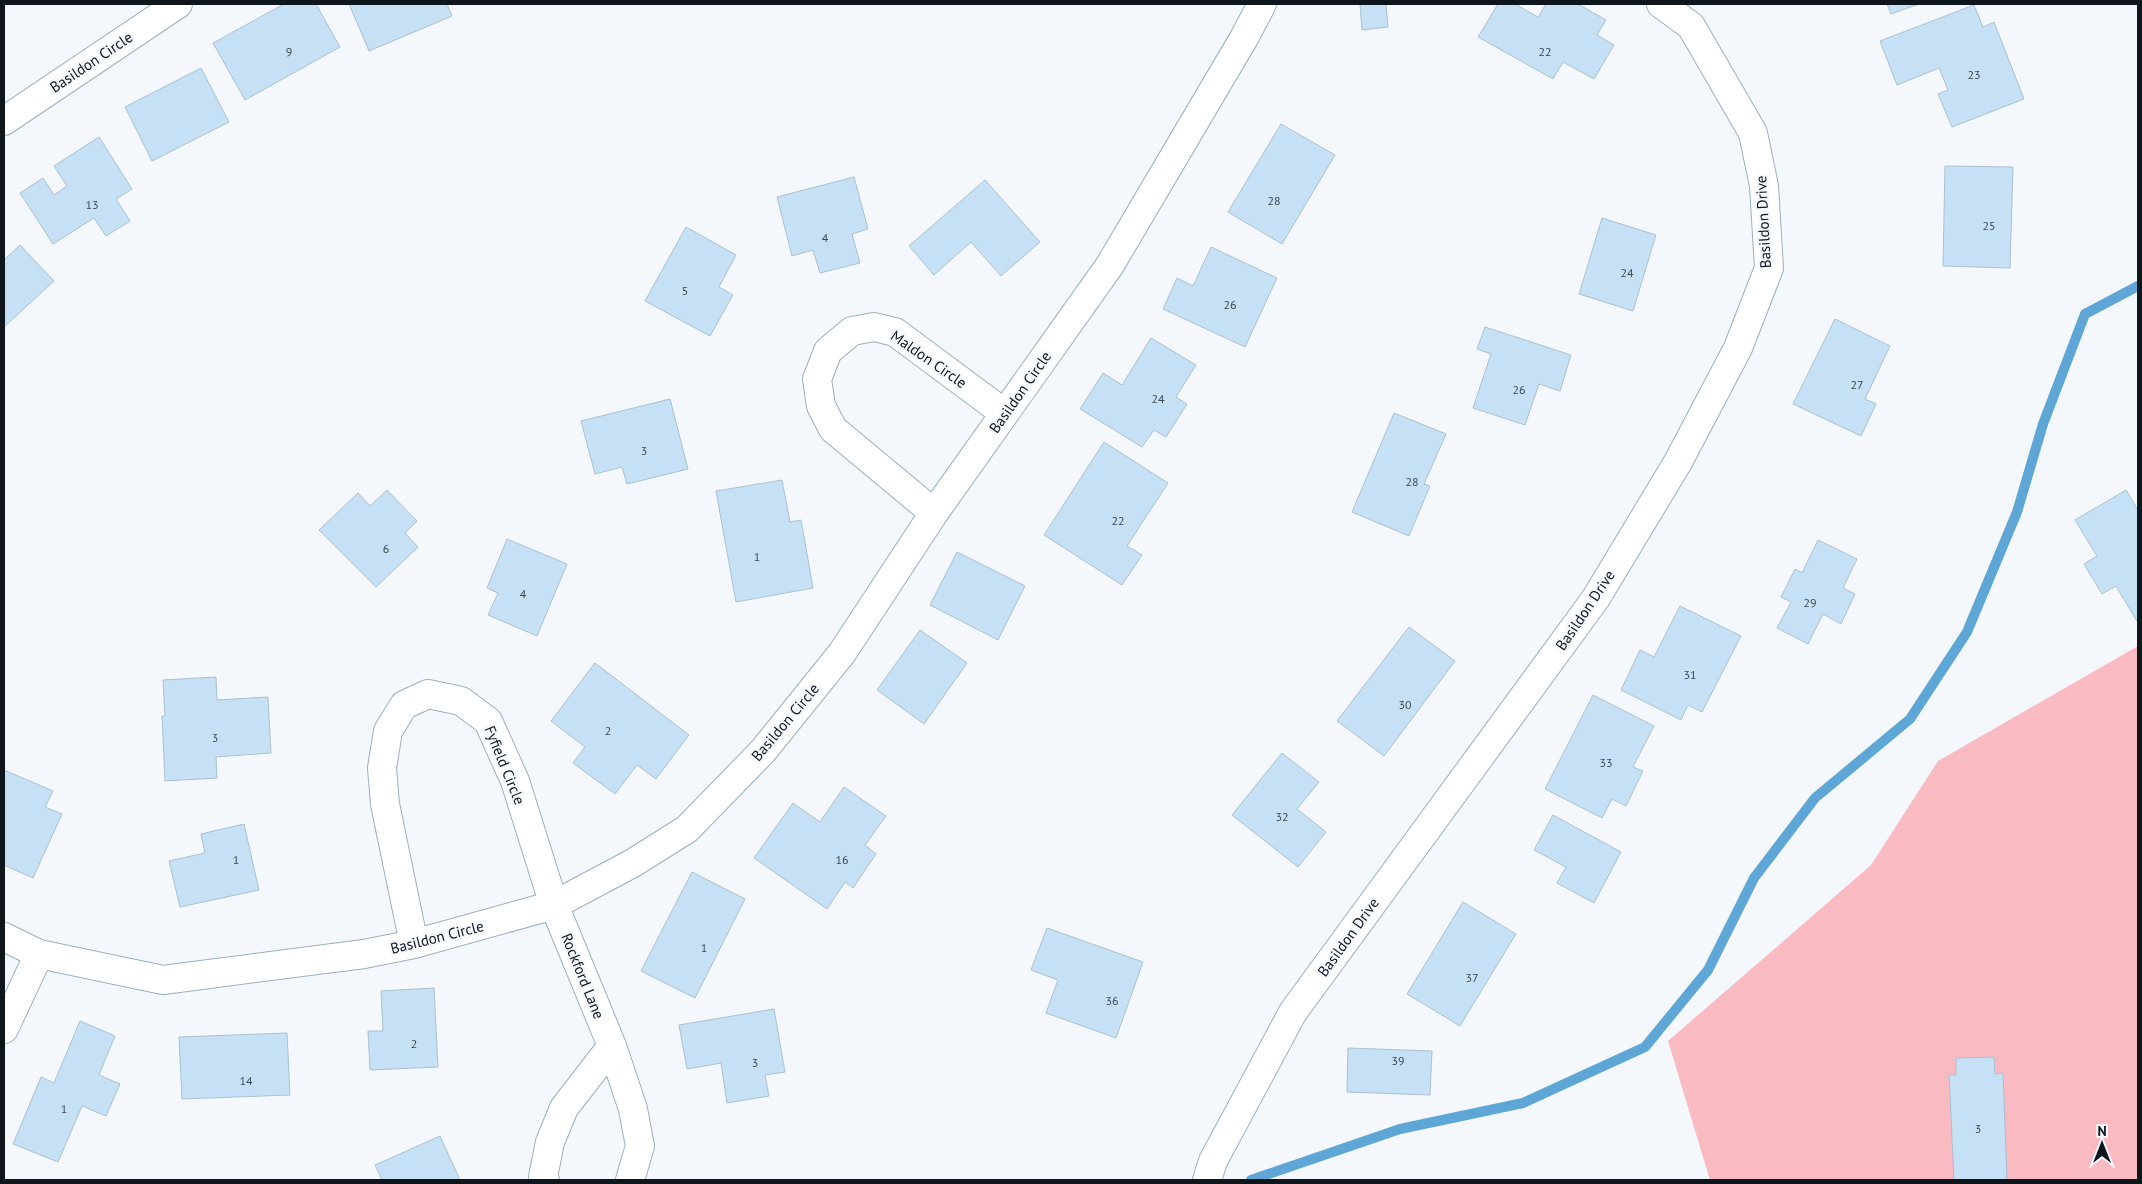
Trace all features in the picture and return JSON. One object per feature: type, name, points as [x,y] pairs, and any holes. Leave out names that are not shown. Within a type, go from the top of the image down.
[{"type":"street","name":"Basildon Circle","points":[[4,121],[178,4]]},
{"type":"street","name":"Basildon Circle","points":[[4,937],[39,954],[163,980],[364,954],[414,944],[554,905],[633,863],[687,829],[763,751],[842,653],[934,513],[1110,265],[1244,38],[1262,4]]},
{"type":"street","name":"Basildon Drive","points":[[1207,1180],[1213,1161],[1293,1012],[1596,598],[1678,462],[1720,383],[1738,348],[1769,268],[1764,186],[1753,133],[1691,26],[1661,4]]},
{"type":"street","name":"Maldon Circle","points":[[934,513],[832,429],[821,406],[817,379],[828,351],[852,330],[874,327],[895,332],[1004,413]]},
{"type":"street","name":"Fyfield Circle","points":[[414,944],[385,804],[382,768],[388,731],[404,705],[428,694],[461,701],[488,721],[515,781],[554,905]]},
{"type":"street","name":"Rockford Lane","points":[[554,905],[612,1046],[633,1109],[640,1146],[630,1180]]},
{"type":"street","points":[[4,1029],[39,954]]},
{"type":"street","points":[[545,1180],[543,1178],[550,1142],[564,1108],[612,1046]]},
{"type":"shaded area","points":[[2138,646],[2138,1180],[1710,1180],[1668,1041],[1871,865],[1938,761]]},
{"type":"building","points":[[284,4],[316,4],[340,47],[245,100],[213,43]]},
{"type":"building","points":[[349,4],[447,4],[452,16],[369,51]]},
{"type":"building","points":[[1360,4],[1386,4],[1388,27],[1362,30]]},
{"type":"building","points":[[1498,4],[1515,4],[1538,17],[1546,4],[1578,4],[1606,20],[1597,35],[1614,45],[1594,79],[1563,62],[1553,79],[1478,37]]},
{"type":"building","points":[[1887,4],[1919,4],[1891,14]]},
{"type":"building","points":[[1974,5],[1983,27],[1994,22],[2024,99],[1952,127],[1938,94],[1948,90],[1939,68],[1897,85],[1880,41]]},
{"type":"building","points":[[201,68],[229,122],[152,161],[125,107]]},
{"type":"building","points":[[1281,124],[1335,155],[1282,244],[1228,212]]},
{"type":"building","points":[[99,137],[132,189],[116,199],[130,221],[106,236],[94,218],[53,244],[20,193],[43,178],[54,195],[67,186],[54,166]]},
{"type":"building","points":[[1945,166],[2013,167],[2010,268],[1943,266]]},
{"type":"building","points":[[854,177],[868,229],[852,234],[860,263],[820,273],[813,250],[792,256],[777,197]]},
{"type":"building","points":[[985,180],[1040,242],[1001,276],[971,242],[934,275],[909,246]]},
{"type":"building","points":[[1602,218],[1656,235],[1633,311],[1579,294]]},
{"type":"building","points":[[686,227],[736,255],[719,287],[733,295],[710,336],[645,301]]},
{"type":"building","points":[[20,245],[54,281],[4,327],[4,260]]},
{"type":"building","points":[[1211,247],[1277,278],[1245,347],[1163,309],[1177,278],[1193,286]]},
{"type":"building","points":[[1835,319],[1890,346],[1865,399],[1876,404],[1861,436],[1793,404]]},
{"type":"building","points":[[1485,327],[1571,355],[1560,391],[1539,384],[1525,425],[1473,408],[1491,354],[1477,349]]},
{"type":"building","points":[[1151,338],[1196,365],[1176,397],[1187,404],[1166,437],[1154,430],[1142,447],[1080,409],[1103,373],[1122,385]]},
{"type":"building","points":[[670,399],[688,469],[627,484],[622,467],[595,474],[581,421]]},
{"type":"building","points":[[1394,413],[1446,434],[1424,484],[1430,486],[1409,536],[1352,512]]},
{"type":"building","points":[[1104,442],[1168,483],[1127,546],[1142,555],[1122,585],[1044,535]]},
{"type":"building","points":[[782,480],[790,522],[801,520],[813,588],[736,602],[716,491]]},
{"type":"building","points":[[387,490],[417,521],[405,533],[418,547],[376,587],[319,530],[358,493],[370,506]]},
{"type":"building","points":[[2126,490],[2138,510],[2138,623],[2116,586],[2102,594],[2084,564],[2097,556],[2075,520]]},
{"type":"building","points":[[507,539],[567,564],[537,636],[488,615],[498,593],[487,588]]},
{"type":"building","points":[[1818,540],[1857,559],[1843,588],[1855,594],[1841,624],[1823,614],[1808,644],[1777,628],[1791,602],[1781,597],[1795,569],[1802,573]]},
{"type":"building","points":[[957,552],[1025,586],[998,640],[930,605]]},
{"type":"building","points":[[1680,606],[1741,636],[1702,712],[1688,705],[1681,720],[1621,690],[1640,650],[1654,657]]},
{"type":"building","points":[[1409,627],[1455,661],[1384,756],[1337,721]]},
{"type":"building","points":[[920,630],[967,663],[924,724],[877,690]]},
{"type":"building","points":[[595,663],[689,735],[656,779],[637,765],[615,794],[573,763],[585,747],[551,721]]},
{"type":"building","points":[[216,677],[217,700],[268,697],[271,753],[216,757],[217,778],[165,781],[162,716],[165,716],[163,680]]},
{"type":"building","points":[[1593,695],[1654,726],[1633,767],[1643,771],[1626,806],[1612,799],[1602,818],[1545,789]]},
{"type":"building","points":[[1282,753],[1319,782],[1297,809],[1326,832],[1298,867],[1232,815]]},
{"type":"building","points":[[4,770],[53,791],[45,807],[62,814],[33,878],[4,865]]},
{"type":"building","points":[[844,787],[886,816],[865,845],[876,854],[853,888],[845,882],[827,909],[754,858],[793,803],[820,822]]},
{"type":"building","points":[[1553,815],[1621,852],[1594,903],[1557,883],[1566,867],[1534,850]]},
{"type":"building","points":[[244,824],[259,890],[180,907],[169,861],[205,853],[201,834]]},
{"type":"building","points":[[692,872],[745,899],[695,998],[641,971]]},
{"type":"building","points":[[1463,902],[1516,934],[1460,1026],[1407,994]]},
{"type":"building","points":[[1047,928],[1143,962],[1116,1038],[1046,1013],[1058,980],[1031,970]]},
{"type":"building","points":[[434,988],[438,1067],[370,1070],[368,1031],[383,1031],[381,991]]},
{"type":"building","points":[[774,1009],[785,1072],[765,1075],[769,1096],[727,1103],[721,1063],[687,1069],[679,1025]]},
{"type":"building","points":[[80,1021],[115,1036],[99,1075],[120,1084],[106,1116],[82,1106],[58,1162],[13,1144],[41,1077],[54,1083]]},
{"type":"building","points":[[287,1033],[290,1095],[182,1099],[179,1037]]},
{"type":"building","points":[[1348,1048],[1432,1051],[1430,1095],[1347,1092]]},
{"type":"building","points":[[1994,1057],[1995,1074],[2003,1073],[2007,1180],[1954,1180],[1949,1075],[1956,1075],[1956,1058]]},
{"type":"building","points":[[440,1136],[460,1180],[382,1180],[375,1165]]},
{"type":"waterway","points":[[1251,1180],[1400,1129],[1523,1103],[1645,1047],[1708,970],[1754,878],[1815,798],[1910,719],[1967,632],[2017,512],[2043,424],[2085,314],[2138,286]]}]
